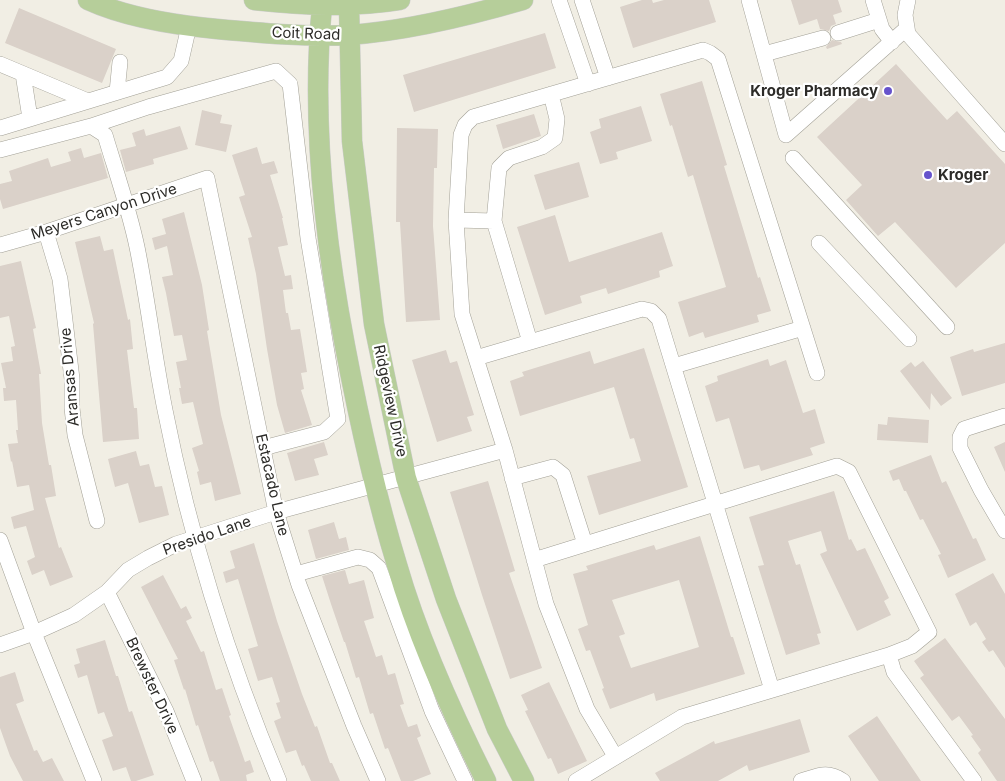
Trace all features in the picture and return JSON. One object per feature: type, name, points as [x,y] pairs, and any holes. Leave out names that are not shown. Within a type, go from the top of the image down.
[{"type":"main road","name":"Coit Road","points":[[88,0],[104,7],[189,26],[319,36],[374,33],[470,15],[523,0]]},
{"type":"main road","name":"Coit Road","points":[[254,0],[322,3],[400,0]]},
{"type":"main road","points":[[322,3],[319,36],[318,109],[324,205],[335,295],[360,426],[397,567],[427,649],[461,731],[486,781]]},
{"type":"main road","name":"Ridgeview Drive","points":[[349,3],[352,141],[374,324],[406,478],[446,600],[497,729],[524,781]]},
{"type":"street","points":[[559,0],[588,84]]},
{"type":"street","points":[[582,0],[608,78]]},
{"type":"street","points":[[748,0],[786,135],[907,28]]},
{"type":"street","points":[[873,0],[882,29],[892,42]]},
{"type":"street","points":[[908,0],[906,15],[908,34],[1005,144]]},
{"type":"street","points":[[838,33],[879,20]]},
{"type":"street","points":[[0,128],[167,77],[181,61],[189,26]]},
{"type":"street","points":[[764,54],[823,38]]},
{"type":"street","points":[[615,756],[587,710],[546,604],[505,450],[462,314],[456,220],[461,135],[465,125],[472,118],[552,94],[703,50],[710,52],[718,60],[817,373]]},
{"type":"street","points":[[117,92],[120,62]]},
{"type":"street","points":[[0,64],[88,101]]},
{"type":"street","points":[[0,150],[92,126],[148,107],[276,71],[290,84],[308,238],[338,419],[324,432],[263,448]]},
{"type":"street","points":[[23,74],[30,118]]},
{"type":"street","points":[[530,342],[494,221],[499,168],[509,158],[542,147],[555,138],[558,119],[552,94]]},
{"type":"street","points":[[92,126],[105,134],[137,246],[165,411],[195,538],[223,632],[262,741],[279,781]]},
{"type":"street","points":[[793,158],[947,327]]},
{"type":"street","name":"Meyers Canyon Drive","points":[[0,245],[46,232],[207,178]]},
{"type":"street","name":"Estacado Lane","points":[[207,178],[276,512],[296,574],[354,726],[378,781]]},
{"type":"street","points":[[456,220],[494,221]]},
{"type":"street","name":"Aransas Drive","points":[[46,232],[60,279],[72,379],[72,408],[75,435],[97,521]]},
{"type":"street","points":[[819,243],[909,339]]},
{"type":"street","points":[[476,358],[642,309],[651,311],[659,319],[772,690]]},
{"type":"street","points":[[674,366],[803,328]]},
{"type":"street","points":[[1005,416],[964,429],[960,437],[960,448],[981,490],[1005,531]]},
{"type":"street","name":"Presido Lane","points":[[0,645],[34,633],[74,615],[107,592],[128,570],[176,544],[276,512],[505,450]]},
{"type":"street","points":[[512,478],[553,466],[563,475],[585,544]]},
{"type":"street","points":[[534,560],[837,466],[849,472],[929,632],[912,646],[889,655],[682,717],[576,781]]},
{"type":"street","points":[[0,540],[34,633],[94,781]]},
{"type":"street","points":[[296,574],[358,557],[365,558],[379,568],[432,711],[465,781]]},
{"type":"street","name":"Brewster Drive","points":[[107,592],[166,711],[194,781]]},
{"type":"street","points":[[889,655],[894,672],[974,781]]},
{"type":"street","points":[[800,781],[822,774],[839,778]]},
{"type":"building","points":[[642,0],[652,0],[653,3],[664,0],[709,0],[716,22],[633,48],[620,7]]},
{"type":"building","points":[[791,0],[838,0],[842,12],[833,15],[836,24],[831,26],[829,31],[820,29],[817,19],[799,25]]},
{"type":"building","points":[[19,8],[116,49],[102,83],[5,43]]},
{"type":"building","points":[[545,33],[556,68],[414,112],[403,75]]},
{"type":"building","points":[[832,40],[842,44],[827,49],[826,47]]},
{"type":"building","name":"Kroger","points":[[896,64],[947,120],[957,111],[1005,164],[1005,243],[956,288],[895,222],[878,236],[846,200],[862,185],[817,137]]},
{"type":"building","points":[[702,81],[727,165],[724,166],[758,278],[760,277],[771,311],[757,315],[759,322],[705,338],[703,332],[689,337],[678,302],[726,287],[693,175],[688,177],[660,94]]},
{"type":"building","points":[[641,106],[652,141],[616,152],[618,159],[600,164],[590,132],[601,128],[599,119]]},
{"type":"building","points":[[202,110],[222,115],[220,123],[232,125],[226,152],[195,145]]},
{"type":"building","points":[[534,114],[541,136],[503,149],[496,125]]},
{"type":"building","points":[[180,126],[188,149],[153,159],[154,164],[126,172],[120,150],[136,146],[132,133],[144,129],[146,136]]},
{"type":"building","points":[[397,128],[438,129],[437,168],[434,168],[433,226],[440,320],[406,322],[400,222],[396,222]]},
{"type":"building","points":[[257,147],[262,164],[274,161],[278,173],[270,175],[283,218],[288,245],[278,247],[285,276],[291,275],[293,289],[283,290],[286,313],[288,313],[291,330],[300,329],[307,372],[301,373],[304,389],[301,390],[312,425],[285,433],[277,405],[256,274],[248,238],[252,237],[239,197],[245,195],[232,155]]},
{"type":"building","points":[[81,148],[84,158],[101,153],[108,178],[3,209],[0,199],[0,184],[12,181],[9,171],[48,158],[51,167],[71,161],[68,152]]},
{"type":"building","points":[[579,162],[589,197],[545,210],[534,175]]},
{"type":"building","points":[[184,212],[202,285],[209,330],[207,331],[221,415],[241,494],[215,501],[211,482],[200,485],[197,472],[199,471],[192,448],[203,444],[193,402],[182,404],[176,362],[187,360],[182,335],[174,336],[162,277],[173,275],[167,246],[155,250],[152,238],[166,234],[162,219]]},
{"type":"building","points":[[555,215],[569,262],[662,232],[673,266],[659,271],[660,277],[608,294],[606,288],[580,296],[582,303],[545,315],[517,227]]},
{"type":"building","points":[[100,236],[104,251],[113,249],[128,320],[130,319],[133,349],[127,350],[134,408],[137,408],[139,439],[103,442],[94,323],[75,242]]},
{"type":"building","points":[[21,261],[36,328],[33,329],[41,374],[39,374],[42,423],[56,496],[45,498],[59,548],[61,547],[73,577],[50,586],[44,570],[32,575],[27,561],[35,557],[26,526],[14,529],[11,517],[34,510],[29,485],[17,487],[11,462],[8,444],[18,443],[16,400],[4,401],[3,388],[6,388],[1,363],[13,361],[11,347],[15,346],[9,316],[0,318],[0,266]]},
{"type":"building","points":[[1005,343],[1005,383],[962,396],[950,357],[973,349],[974,352]]},
{"type":"building","points":[[644,348],[688,487],[599,515],[587,476],[641,461],[634,438],[630,439],[614,387],[520,416],[510,381],[524,376],[522,372],[590,351],[594,364]]},
{"type":"building","points":[[446,350],[450,363],[457,361],[474,415],[467,417],[472,431],[437,442],[412,360]]},
{"type":"building","points":[[768,359],[770,366],[786,360],[803,413],[815,409],[825,443],[810,448],[813,455],[761,471],[759,465],[744,469],[729,418],[716,422],[705,386],[718,381],[717,376]]},
{"type":"building","points":[[923,361],[952,398],[941,406],[931,393],[930,410],[900,371],[911,362],[915,367]]},
{"type":"building","points":[[888,417],[929,420],[928,443],[877,440],[878,424],[887,425]]},
{"type":"building","points":[[324,442],[328,455],[314,459],[319,475],[295,481],[287,453]]},
{"type":"building","points":[[1005,442],[1005,472],[994,447]]},
{"type":"building","points":[[136,451],[140,466],[149,464],[155,487],[162,486],[169,515],[139,523],[128,483],[115,487],[108,459]]},
{"type":"building","points":[[931,455],[942,483],[946,481],[973,539],[976,538],[986,560],[948,578],[938,555],[941,554],[923,519],[920,520],[899,479],[893,481],[889,471]]},
{"type":"building","points":[[488,481],[515,571],[509,573],[542,668],[510,679],[450,492]]},
{"type":"building","points":[[834,491],[849,540],[851,539],[857,551],[865,548],[889,598],[884,601],[891,615],[857,631],[820,554],[827,551],[821,531],[788,541],[796,565],[800,564],[821,633],[817,634],[820,644],[786,655],[758,566],[764,565],[749,517]]},
{"type":"building","points":[[334,522],[339,539],[346,537],[349,550],[316,559],[308,530]]},
{"type":"building","points":[[700,536],[731,637],[733,637],[745,674],[656,701],[654,693],[610,709],[590,650],[586,651],[578,629],[588,625],[573,574],[588,570],[586,566],[654,545],[656,550]],"holes":[[[679,580],[699,647],[631,668],[619,636],[625,634],[612,600]]]},
{"type":"building","points":[[254,543],[277,621],[302,694],[315,727],[317,726],[330,763],[332,763],[340,781],[311,781],[304,765],[302,766],[296,750],[286,753],[274,721],[281,718],[276,703],[280,702],[272,677],[258,681],[248,649],[258,646],[238,579],[226,583],[223,572],[235,568],[230,551]]},
{"type":"building","points":[[345,570],[349,584],[364,580],[374,618],[364,621],[376,657],[382,655],[388,675],[395,673],[404,704],[400,705],[408,727],[417,724],[421,736],[417,738],[431,774],[413,781],[401,781],[388,748],[385,749],[373,713],[370,714],[359,677],[356,678],[322,576]]},
{"type":"building","points":[[993,573],[1005,594],[1005,668],[993,650],[989,652],[982,642],[986,639],[976,622],[970,626],[955,594]]},
{"type":"building","points":[[163,575],[181,609],[186,606],[192,618],[186,621],[201,652],[204,651],[216,690],[222,688],[231,715],[229,716],[245,762],[250,760],[254,772],[246,775],[247,781],[220,781],[213,761],[210,762],[174,660],[178,659],[141,587]]},
{"type":"building","points":[[945,638],[1005,719],[1005,781],[997,781],[978,753],[981,750],[971,736],[973,735],[959,716],[952,721],[920,678],[924,675],[914,661]]},
{"type":"building","points":[[105,640],[129,712],[132,711],[154,775],[136,781],[131,781],[126,767],[113,771],[102,740],[113,736],[104,712],[98,714],[87,675],[78,678],[74,665],[80,663],[76,649]]},
{"type":"building","points":[[15,672],[24,701],[16,704],[34,751],[37,750],[43,762],[52,758],[64,781],[23,781],[10,756],[0,728],[0,677]]},
{"type":"building","points":[[549,682],[587,761],[558,774],[551,758],[548,759],[525,711],[528,710],[521,695]]},
{"type":"building","points":[[877,716],[921,781],[879,781],[848,736]]},
{"type":"building","points":[[800,719],[810,752],[749,771],[747,765],[718,781],[660,781],[655,773],[714,741],[715,744]]},
{"type":"place","name":"Kroger Pharmacy","points":[[888,91]]},
{"type":"place","name":"Kroger","points":[[928,175]]}]
